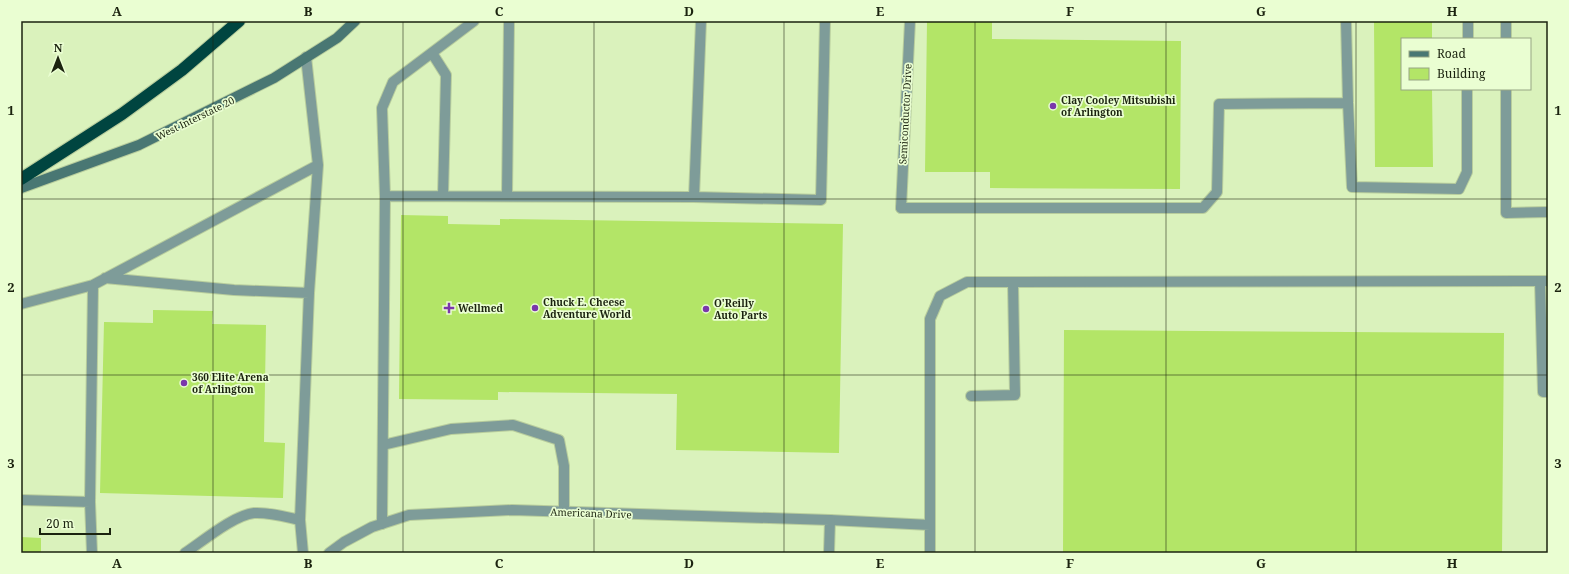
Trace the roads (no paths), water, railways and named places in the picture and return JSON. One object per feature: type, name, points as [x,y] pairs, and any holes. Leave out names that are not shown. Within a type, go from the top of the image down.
[{"type":"highway","points":[[21,179],[122,114],[182,70],[239,21]]},
{"type":"main road","name":"West Interstate 20","points":[[21,188],[139,145],[274,78],[337,38],[355,21]]},
{"type":"street","points":[[382,524],[384,196],[382,108],[393,82],[474,21]]},
{"type":"street","points":[[507,196],[509,21]]},
{"type":"street","points":[[694,197],[701,21]]},
{"type":"street","points":[[384,196],[694,197],[821,200],[825,21]]},
{"type":"street","name":"Semiconductor Drive","points":[[910,21],[901,208],[1203,208],[1217,192],[1219,104],[1348,103]]},
{"type":"street","points":[[1346,21],[1352,187],[1459,189],[1467,172],[1467,90]]},
{"type":"street","points":[[1468,21],[1468,38]]},
{"type":"street","points":[[1506,21],[1506,38]]},
{"type":"street","points":[[432,52],[446,75],[443,196]]},
{"type":"street","points":[[303,553],[300,520],[309,294],[318,166],[306,57]]},
{"type":"street","points":[[1506,90],[1506,212],[1548,212]]},
{"type":"street","points":[[21,304],[93,285],[318,166]]},
{"type":"street","points":[[105,278],[234,290],[309,294]]},
{"type":"street","points":[[930,553],[930,318],[940,296],[967,282],[1544,281],[1543,392],[1548,392]]},
{"type":"street","points":[[971,396],[1016,395],[1014,282]]},
{"type":"street","points":[[92,553],[90,502],[93,285]]},
{"type":"street","points":[[383,445],[451,429],[513,424],[559,440],[564,466],[564,512]]},
{"type":"street","points":[[21,500],[90,502]]},
{"type":"street","name":"Americana Drive","points":[[329,553],[344,542],[372,527],[409,515],[512,510],[830,520],[930,525]]},
{"type":"street","points":[[185,553],[239,517],[254,513],[276,515],[300,520]]},
{"type":"street","points":[[829,553],[830,520]]},
{"type":"place","name":"Clay Cooley Mitsubishi of Arlington","points":[[1053,106]]},
{"type":"place","name":"Wellmed","points":[[449,308]]},
{"type":"place","name":"Chuck E. Cheese Adventure World","points":[[535,308]]},
{"type":"place","name":"O'Reilly Auto Parts","points":[[706,309]]},
{"type":"place","name":"360 Elite Arena of Arlington","points":[[184,383]]}]
